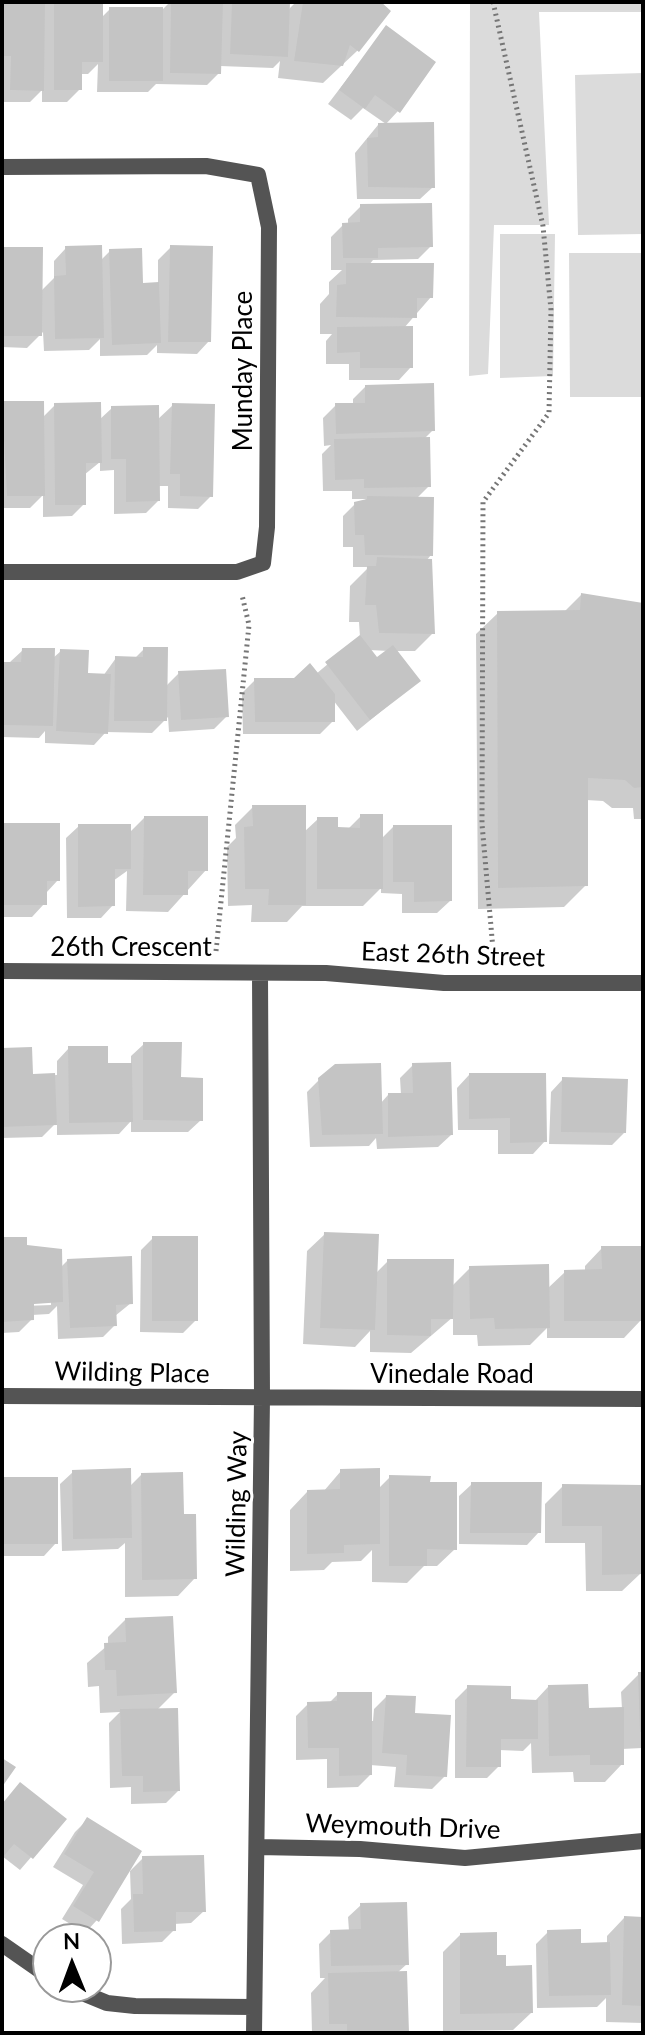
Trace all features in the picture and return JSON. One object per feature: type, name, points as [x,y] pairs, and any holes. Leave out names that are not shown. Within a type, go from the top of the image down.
[{"type":"street","name":"Munday Place","points":[[2,167],[206,166],[258,175],[269,227],[267,527],[263,563],[237,572]]},
{"type":"street","points":[[2,572],[237,572]]},
{"type":"street","name":"26th Crescent","points":[[2,971],[260,974]]},
{"type":"street","name":"East 26th Street","points":[[260,974],[326,973],[444,983],[643,983]]},
{"type":"street","name":"Wilding Way","points":[[254,2033],[262,1398],[260,974]]},
{"type":"street","name":"Wilding Place","points":[[2,1396],[262,1398]]},
{"type":"street","name":"Vinedale Road","points":[[262,1398],[643,1399]]},
{"type":"street","name":"Weymouth Drive","points":[[258,1847],[360,1849],[465,1858],[643,1841]]},
{"type":"street","points":[[2,1944],[32,1965]]},
{"type":"street","points":[[107,2003],[254,2007]]},
{"type":"path","points":[[493,2],[543,226],[551,310],[549,413],[483,502],[482,824],[495,983]]},
{"type":"path","points":[[215,972],[249,625],[237,572]]},
{"type":"shaded area","points":[[470,2],[643,2],[643,12],[539,12],[549,225],[494,225],[488,374],[469,376]]},
{"type":"shaded area","points":[[643,73],[643,234],[578,235],[575,75]]},
{"type":"shaded area","points":[[500,234],[555,234],[553,376],[500,378]]},
{"type":"shaded area","points":[[569,253],[643,253],[643,397],[570,397]]},
{"type":"building","points":[[2,2],[45,2],[44,91],[10,90],[11,56],[2,56]]},
{"type":"building","points":[[54,2],[103,2],[103,62],[82,62],[82,90],[54,90]]},
{"type":"building","points":[[171,2],[223,2],[221,74],[170,73]]},
{"type":"building","points":[[232,2],[290,2],[288,57],[230,54]]},
{"type":"building","points":[[303,2],[381,2],[391,11],[359,52],[350,45],[343,66],[294,61]]},
{"type":"building","points":[[109,7],[163,7],[163,81],[109,81]]},
{"type":"building","points":[[386,25],[436,62],[400,113],[375,95],[365,109],[339,90]]},
{"type":"building","points":[[434,122],[435,188],[368,187],[367,138],[378,137],[378,123]]},
{"type":"building","points":[[432,203],[433,247],[378,248],[378,258],[343,258],[342,223],[360,222],[360,204]]},
{"type":"building","points":[[102,245],[104,338],[55,339],[54,276],[66,275],[65,246]]},
{"type":"building","points":[[170,245],[213,246],[211,342],[168,342]]},
{"type":"building","points":[[2,247],[43,247],[42,336],[2,336]]},
{"type":"building","points":[[142,248],[143,283],[159,282],[161,343],[112,345],[109,249]]},
{"type":"building","points":[[346,263],[434,263],[433,298],[417,298],[417,318],[336,317],[337,285],[346,284]]},
{"type":"building","points":[[413,326],[413,368],[360,368],[360,352],[337,353],[337,327]]},
{"type":"building","points":[[434,383],[435,431],[336,434],[335,403],[365,403],[365,385]]},
{"type":"building","points":[[2,401],[44,401],[45,496],[7,496]]},
{"type":"building","points":[[101,402],[102,463],[86,463],[86,505],[55,505],[54,403]]},
{"type":"building","points":[[172,403],[215,404],[213,497],[180,496],[180,474],[170,474]]},
{"type":"building","points":[[159,405],[160,501],[126,502],[126,459],[111,459],[111,406]]},
{"type":"building","points":[[430,437],[431,487],[364,488],[364,479],[335,480],[334,439]]},
{"type":"building","points":[[367,496],[434,497],[433,556],[365,555],[364,535],[355,535],[354,502],[367,499]]},
{"type":"building","points":[[377,557],[432,559],[435,634],[379,633],[376,605],[365,605],[367,566],[376,566]]},
{"type":"building","points":[[581,593],[643,603],[643,787],[634,788],[625,780],[588,778],[588,886],[498,888],[497,611],[580,610]]},
{"type":"building","points":[[360,635],[377,657],[393,645],[421,681],[370,720],[325,662]]},
{"type":"building","points":[[143,647],[168,647],[167,721],[114,721],[115,656],[143,657]]},
{"type":"building","points":[[22,648],[55,648],[53,726],[2,725],[2,662],[21,662]]},
{"type":"building","points":[[60,649],[89,650],[88,673],[111,674],[108,734],[56,731]]},
{"type":"building","points":[[310,663],[335,694],[335,722],[255,722],[254,678],[294,678]]},
{"type":"building","points":[[226,669],[229,717],[181,720],[178,671]]},
{"type":"building","points":[[252,805],[306,805],[306,905],[268,905],[269,889],[245,889],[244,827],[253,826]]},
{"type":"building","points":[[360,814],[383,814],[383,889],[317,889],[317,817],[338,817],[338,827],[360,828]]},
{"type":"building","points":[[144,816],[208,816],[208,871],[188,871],[188,895],[143,895]]},
{"type":"building","points":[[2,823],[60,823],[60,881],[47,881],[47,905],[2,905]]},
{"type":"building","points":[[78,824],[131,824],[131,869],[115,869],[115,906],[78,907]]},
{"type":"building","points":[[393,825],[452,825],[452,901],[414,902],[414,882],[393,882]]},
{"type":"building","points":[[143,1042],[182,1042],[181,1077],[203,1078],[203,1121],[143,1120]]},
{"type":"building","points":[[68,1046],[108,1046],[108,1063],[132,1063],[133,1122],[69,1123]]},
{"type":"building","points":[[32,1047],[33,1074],[55,1073],[57,1125],[2,1127],[2,1048]]},
{"type":"building","points":[[451,1062],[453,1135],[388,1137],[388,1093],[413,1093],[412,1063]]},
{"type":"building","points":[[381,1063],[383,1134],[322,1135],[318,1078],[335,1064]]},
{"type":"building","points":[[469,1073],[546,1073],[547,1142],[510,1143],[510,1118],[469,1119]]},
{"type":"building","points":[[562,1077],[628,1079],[626,1133],[561,1132]]},
{"type":"building","points":[[324,1232],[379,1234],[375,1330],[320,1328]]},
{"type":"building","points":[[152,1236],[198,1236],[198,1321],[152,1321]]},
{"type":"building","points":[[2,1237],[27,1237],[27,1245],[62,1249],[63,1302],[34,1304],[34,1320],[2,1322]]},
{"type":"building","points":[[601,1246],[643,1246],[643,1321],[564,1321],[564,1270],[602,1269]]},
{"type":"building","points":[[132,1256],[133,1304],[116,1305],[117,1326],[70,1328],[67,1259]]},
{"type":"building","points":[[387,1259],[454,1259],[453,1319],[431,1319],[431,1336],[387,1335]]},
{"type":"building","points":[[549,1264],[550,1328],[495,1329],[494,1318],[470,1319],[469,1266]]},
{"type":"building","points":[[131,1468],[132,1538],[73,1539],[72,1470]]},
{"type":"building","points":[[380,1468],[380,1544],[344,1545],[344,1553],[307,1554],[307,1490],[340,1489],[340,1469]]},
{"type":"building","points":[[183,1472],[184,1514],[196,1514],[197,1579],[142,1580],[141,1473]]},
{"type":"building","points":[[389,1475],[431,1476],[430,1482],[457,1482],[457,1550],[427,1549],[427,1566],[389,1566]]},
{"type":"building","points":[[2,1477],[58,1477],[58,1544],[2,1544]]},
{"type":"building","points":[[471,1482],[542,1482],[541,1533],[470,1533]]},
{"type":"building","points":[[562,1484],[642,1485],[642,1574],[602,1575],[602,1526],[562,1526]]},
{"type":"building","points":[[173,1616],[177,1693],[117,1696],[116,1670],[105,1670],[104,1643],[126,1642],[125,1618]]},
{"type":"building","points":[[638,1672],[643,1672],[643,1732],[640,1732]]},
{"type":"building","points":[[588,1684],[589,1708],[624,1707],[624,1765],[590,1765],[590,1755],[549,1756],[548,1685]]},
{"type":"building","points":[[467,1685],[511,1686],[511,1699],[538,1700],[538,1739],[501,1739],[501,1767],[466,1767]]},
{"type":"building","points":[[337,1692],[372,1692],[372,1775],[339,1776],[339,1748],[308,1748],[307,1702],[337,1701]]},
{"type":"building","points":[[386,1695],[416,1696],[415,1713],[451,1715],[447,1777],[406,1775],[407,1755],[382,1753]]},
{"type":"building","points":[[178,1708],[180,1791],[143,1792],[143,1776],[122,1776],[120,1709]]},
{"type":"building","points":[[2,1758],[16,1767],[2,1787]]},
{"type":"building","points":[[20,1782],[67,1819],[33,1859],[14,1844],[2,1858],[2,1804]]},
{"type":"building","points":[[87,1817],[142,1851],[99,1922],[73,1906],[94,1872],[64,1854]]},
{"type":"building","points":[[204,1855],[206,1912],[176,1912],[176,1931],[134,1932],[133,1894],[143,1894],[142,1856]]},
{"type":"building","points":[[407,1902],[409,1965],[331,1966],[330,1930],[361,1929],[360,1903]]},
{"type":"building","points":[[624,1916],[643,1917],[643,2006],[622,2005]]},
{"type":"building","points":[[581,1929],[581,1943],[610,1942],[611,1995],[549,1996],[547,1930]]},
{"type":"building","points":[[497,1932],[497,1955],[506,1955],[506,1966],[532,1965],[533,2013],[460,2014],[460,1933]]},
{"type":"building","points":[[407,1971],[409,2033],[347,2033],[347,2024],[329,2024],[328,1973]]}]
